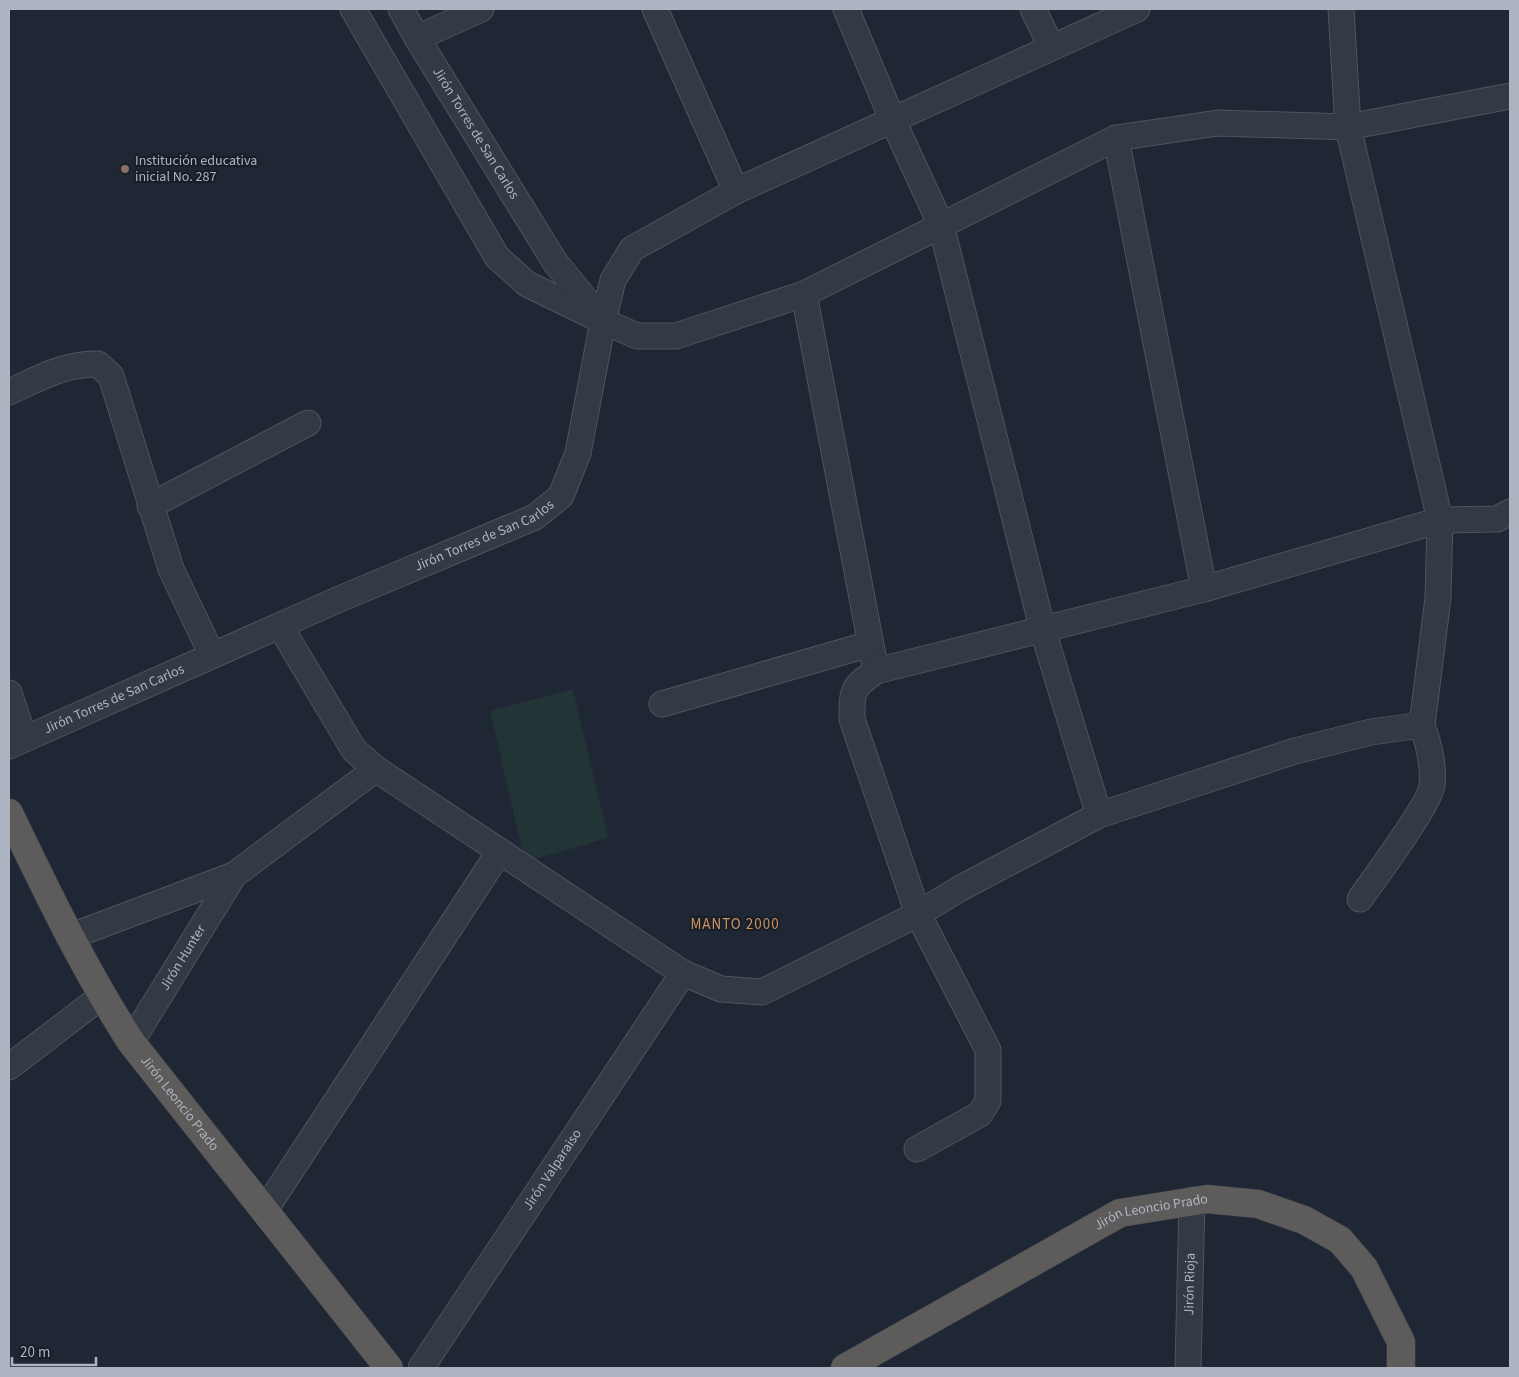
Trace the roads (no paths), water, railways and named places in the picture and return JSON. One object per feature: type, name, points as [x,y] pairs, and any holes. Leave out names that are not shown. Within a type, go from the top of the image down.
[{"type":"highway","name":"Jirón Leoncio Prado","points":[[9,813],[69,937],[102,996],[131,1042],[389,1368]]},
{"type":"highway","name":"Jirón Leoncio Prado","points":[[845,1368],[1120,1214],[1192,1200],[1207,1199],[1258,1204],[1304,1220],[1340,1240],[1364,1268],[1401,1342],[1401,1368]]},
{"type":"street","points":[[353,9],[497,257],[527,284],[637,336],[676,336],[804,294],[1116,138],[1218,123],[1348,127],[1510,96]]},
{"type":"street","name":"Jirón Torres de San Carlos","points":[[17,742],[212,655],[535,517],[561,496],[578,453],[603,321],[555,262],[401,9]]},
{"type":"street","points":[[417,38],[481,9]]},
{"type":"street","points":[[655,9],[736,191]]},
{"type":"street","points":[[846,9],[893,121],[941,225],[1043,631],[1099,815]]},
{"type":"street","points":[[1033,9],[1051,46]]},
{"type":"street","points":[[603,321],[613,280],[632,249],[736,191],[893,121],[1051,46],[1138,9]]},
{"type":"street","points":[[1341,9],[1348,127],[1440,520],[1438,598],[1422,725],[1431,751],[1433,788],[1407,831],[1360,899]]},
{"type":"street","points":[[1116,138],[1204,589]]},
{"type":"street","points":[[804,294],[876,671]]},
{"type":"street","points":[[9,392],[58,369],[80,363],[98,364],[111,376],[150,506],[171,568],[212,655]]},
{"type":"street","points":[[150,506],[308,423]]},
{"type":"street","points":[[917,1149],[980,1114],[988,1101],[988,1050],[918,914],[852,720],[852,694],[861,681],[876,671],[1043,631],[1204,589],[1440,520],[1497,518],[1510,512]]},
{"type":"street","points":[[280,626],[354,750],[376,770],[683,973],[721,989],[762,992],[918,914],[959,889],[1099,815],[1294,751],[1371,732],[1422,725]]},
{"type":"street","points":[[662,704],[870,644]]},
{"type":"street","points":[[9,693],[17,742]]},
{"type":"street","name":"Jirón Hunter","points":[[69,937],[234,875],[376,770]]},
{"type":"street","points":[[265,1210],[500,851]]},
{"type":"street","name":"Jirón Hunter","points":[[131,1042],[234,875]]},
{"type":"street","name":"Jirón Valparaiso","points":[[421,1368],[683,973]]},
{"type":"street","points":[[9,1067],[102,996]]},
{"type":"street","name":"Jirón Rioja","points":[[1188,1368],[1192,1200]]},
{"type":"place","name":"Institución educativa inicial No. 287","points":[[125,169]]},
{"type":"district","name":"MANTO 2000","points":[[735,924]]}]
